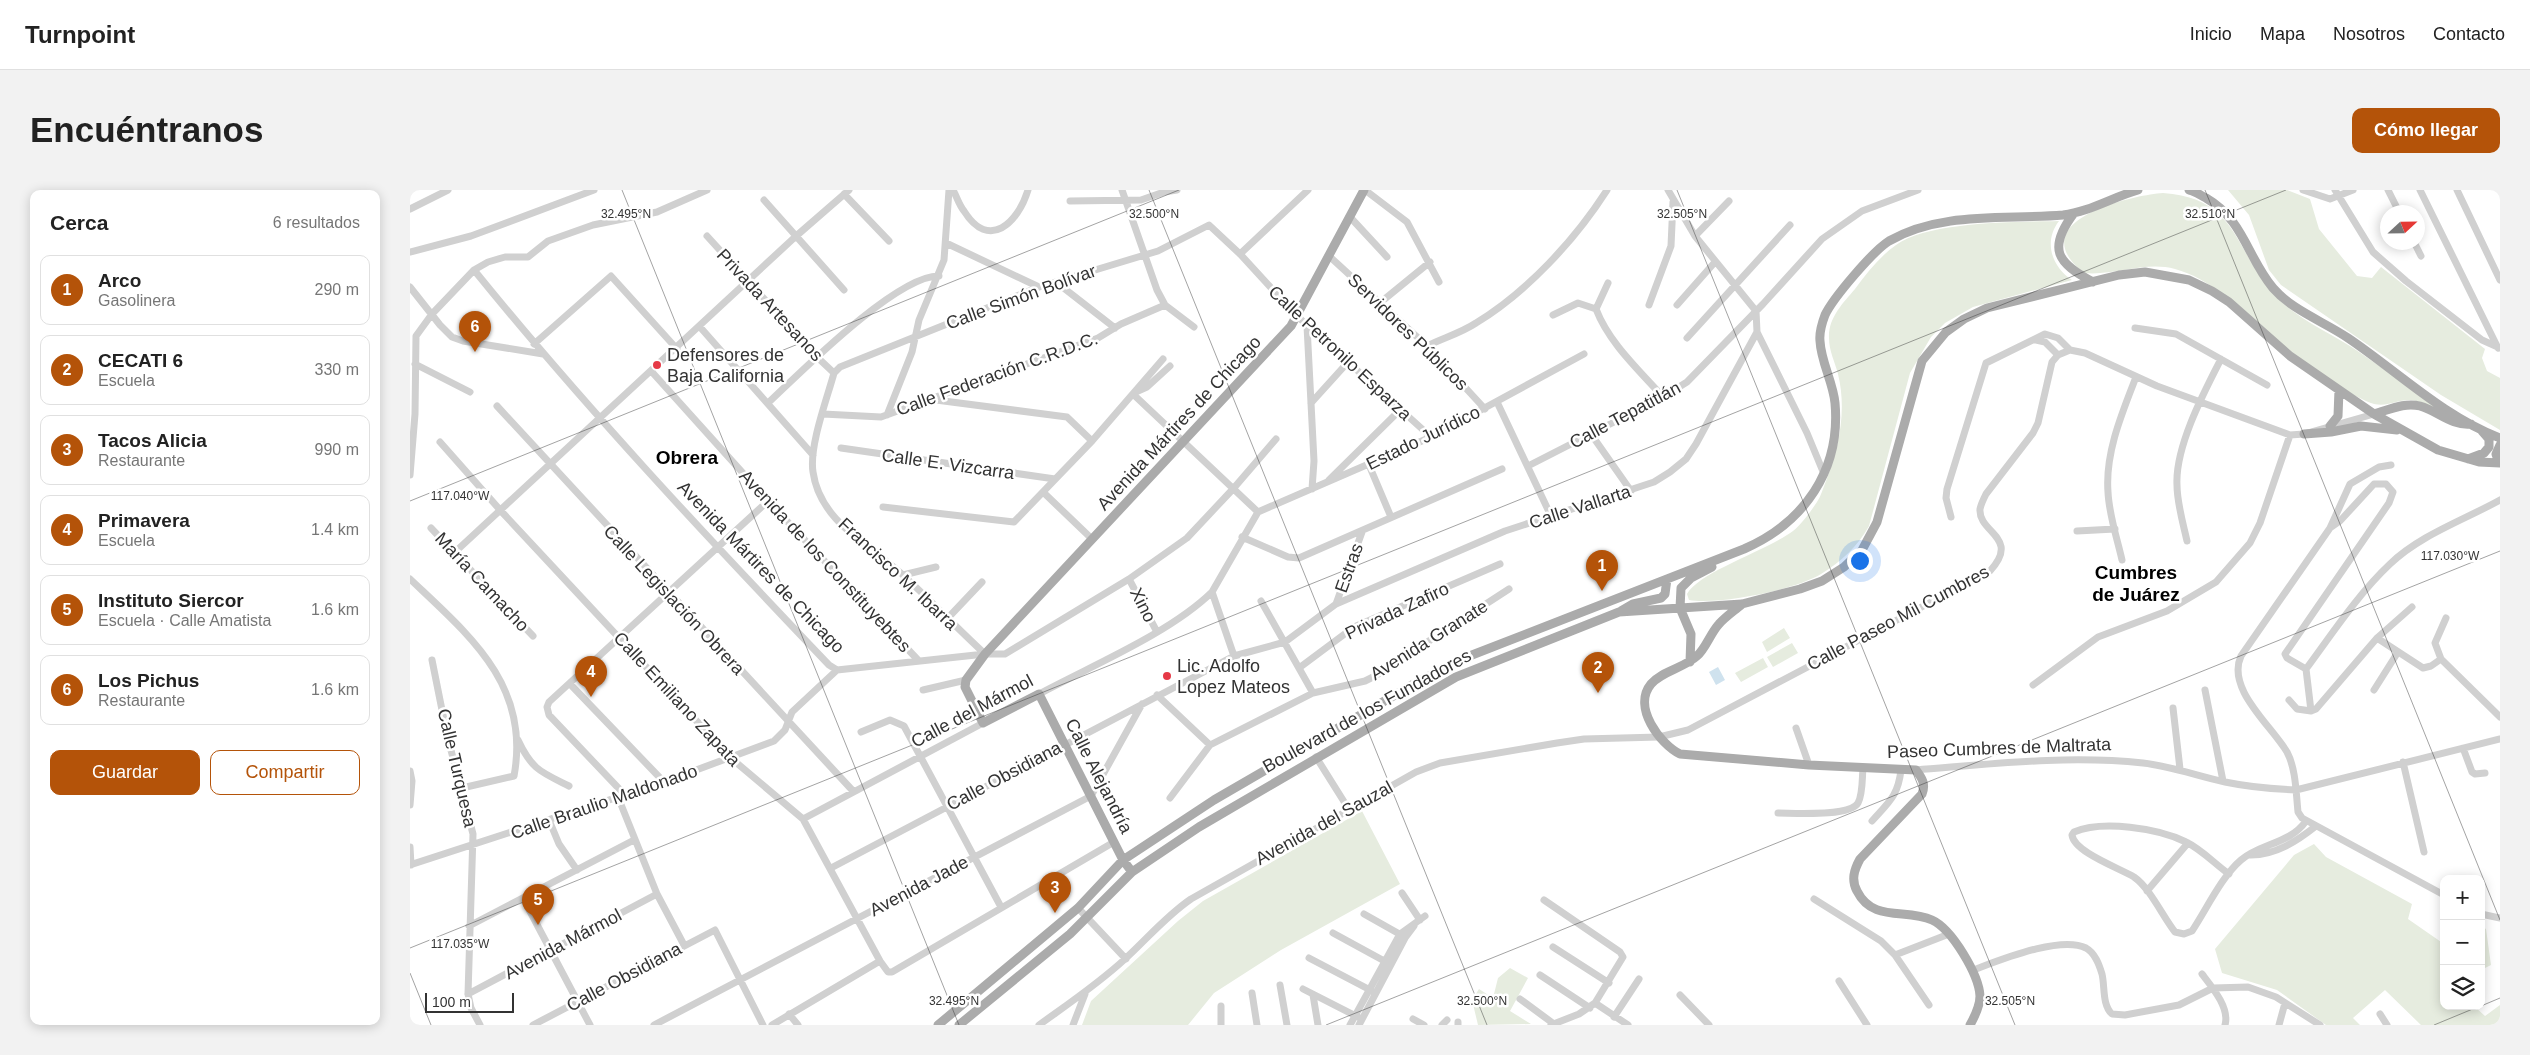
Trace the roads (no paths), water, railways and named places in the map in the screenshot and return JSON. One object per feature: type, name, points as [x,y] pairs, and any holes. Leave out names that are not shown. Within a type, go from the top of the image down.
[{"type":"main road","name":"Avenida Mártires de Chicago","points":[[966,680],[985,654],[1270,350],[1297,316],[1364,190]]},
{"type":"main road","name":"Boulevard de los Fundadores","points":[[938,1025],[1078,908],[1123,860],[1214,800],[1419,681],[1472,655],[1759,543],[1786,525],[1805,507],[1824,474],[1833,440],[1836,405],[1823,357],[1820,340],[1821,326],[1832,303],[1874,254],[1897,237],[1949,222],[1987,217],[2074,213],[2134,190]]},
{"type":"main road","points":[[2191,190],[2217,205],[2235,223],[2263,274],[2285,300],[2347,338],[2398,377],[2472,424],[2500,438]]},
{"type":"main road","points":[[2074,213],[2063,228],[2059,243],[2060,252],[2063,261],[2070,270],[2093,282]]},
{"type":"main road","name":"Boulevard de los Fundadores","points":[[959,1025],[1087,917],[1132,872],[1199,827],[1316,757],[1403,707],[1482,665],[1619,612],[1742,604],[1793,591],[1822,580],[1844,566],[1862,550],[1878,522],[1922,361],[1946,332],[1964,319],[1987,308],[2119,275],[2145,272],[2189,280],[2229,302],[2290,356],[2374,414],[2438,450],[2489,464],[2499,463]]},
{"type":"main road","points":[[2330,426],[2338,416],[2339,390]]},
{"type":"main road","points":[[2374,414],[2414,405],[2421,406],[2450,421],[2463,425],[2472,424]]},
{"type":"main road","points":[[2304,434],[2331,432],[2361,426],[2376,426],[2408,433]]},
{"type":"main road","points":[[2468,459],[2484,453],[2489,447],[2488,439],[2480,428]]},
{"type":"main road","points":[[2499,463],[2496,454],[2500,445]]},
{"type":"main road","points":[[1690,662],[1691,634],[1680,608],[1679,594],[1683,584],[1727,556]]},
{"type":"main road","points":[[1619,612],[1633,604],[1661,599],[1665,594],[1667,579]]},
{"type":"main road","name":"Paseo Cumbres de Maltrata","points":[[1742,604],[1718,624],[1699,655],[1651,684],[1646,696],[1645,708],[1659,737],[1668,748],[1680,754],[1809,765],[1916,770]]},
{"type":"main road","points":[[966,680],[966,687],[983,723]]},
{"type":"main road","points":[[1403,707],[1418,690],[1419,681]]},
{"type":"main road","name":"Calle del Mármol","points":[[983,723],[1039,694]]},
{"type":"main road","name":"Calle Alejandría","points":[[1039,694],[1123,860],[1132,872]]},
{"type":"main road","points":[[1916,770],[1922,778],[1924,788],[1922,794],[1860,860],[1854,869],[1852,883],[1862,901],[1873,909],[1930,919],[1939,924],[1949,934],[1979,984],[1980,999],[1970,1025]]},
{"type":"street","points":[[410,209],[448,190]]},
{"type":"street","points":[[410,252],[471,236],[594,190]]},
{"type":"street","points":[[410,475],[415,414],[416,336],[432,314],[474,270],[488,262],[505,257],[528,257],[548,241],[593,225],[657,212],[707,190]]},
{"type":"street","points":[[887,415],[912,352],[919,320],[944,260],[949,190]]},
{"type":"street","points":[[953,190],[963,211],[972,222],[983,230],[994,232],[1001,230],[1014,218],[1023,205],[1028,190]]},
{"type":"street","points":[[1122,190],[1145,254],[1150,277],[1165,305],[1194,327]]},
{"type":"street","points":[[1070,201],[1141,200],[1164,192],[1177,190]]},
{"type":"street","points":[[1240,254],[1308,190]]},
{"type":"street","points":[[1364,190],[1407,222],[1439,282]]},
{"type":"street","points":[[1427,346],[1474,324],[1509,301],[1568,243],[1593,213],[1607,190]]},
{"type":"street","points":[[1668,190],[1673,202],[1695,236],[1756,311],[1757,332],[1808,433],[1824,474]]},
{"type":"street","name":"Calle Tepatitlán","points":[[1528,466],[1663,397],[1687,382],[1822,239],[1862,211],[1918,190]]},
{"type":"street","points":[[2303,190],[2324,198],[2353,190]]},
{"type":"street","points":[[2388,190],[2396,205]]},
{"type":"street","points":[[2420,190],[2499,348]]},
{"type":"street","points":[[2457,190],[2500,280]]},
{"type":"street","points":[[454,553],[677,349],[795,237],[847,192],[889,241]]},
{"type":"street","points":[[2337,193],[2363,238],[2388,266],[2482,340],[2499,348]]},
{"type":"street","points":[[764,200],[844,290]]},
{"type":"street","points":[[1649,305],[1671,246],[1673,202]]},
{"type":"street","points":[[1695,236],[1729,202]]},
{"type":"street","points":[[1350,218],[1387,257]]},
{"type":"street","name":"Calle Petronilo Esparza","points":[[1209,225],[1240,254],[1307,326],[1430,437]]},
{"type":"street","name":"Calle Simón Bolívar","points":[[834,373],[840,367],[1039,288],[1163,249],[1209,225]]},
{"type":"street","points":[[1687,338],[1790,225]]},
{"type":"street","name":"Privada Artesanos","points":[[707,236],[748,283],[834,373]]},
{"type":"street","points":[[946,243],[1039,288]]},
{"type":"street","points":[[2418,250],[2421,256]]},
{"type":"street","name":"Servidores Públicos","points":[[1329,256],[1427,346],[1486,409]]},
{"type":"street","points":[[1381,302],[1430,262]]},
{"type":"street","points":[[1677,305],[1715,262]]},
{"type":"street","name":"Avenida Mártires de Chicago","points":[[474,270],[534,344],[716,547],[829,665],[837,670],[985,654]]},
{"type":"street","points":[[534,344],[611,276],[677,349]]},
{"type":"street","points":[[768,404],[817,357],[868,313],[920,279],[938,276]]},
{"type":"street","points":[[1056,282],[1115,328]]},
{"type":"street","points":[[1608,283],[1596,309],[1600,319],[1621,351],[1663,397]]},
{"type":"street","points":[[410,287],[452,337],[463,341],[543,354]]},
{"type":"street","points":[[410,297],[419,298]]},
{"type":"street","points":[[1553,314],[1578,303],[1596,309]]},
{"type":"street","name":"Calle Federación C.R.D.C.","points":[[823,414],[875,418],[887,415],[1098,338],[1165,305]]},
{"type":"street","points":[[1307,326],[1314,461],[1312,489]]},
{"type":"street","points":[[700,327],[813,455]]},
{"type":"street","points":[[2135,328],[2176,334],[2267,385]]},
{"type":"street","name":"Calle Vallarta","points":[[1336,604],[1506,531],[1631,490],[1670,472],[1686,459],[1696,444],[1757,332]]},
{"type":"street","points":[[1951,517],[1946,498],[1947,488],[1986,363],[2045,334],[2051,334],[2070,350],[2085,353],[2136,377],[2290,435],[2304,434],[2374,414]]},
{"type":"street","points":[[2036,340],[2044,342],[2058,355],[2070,350]]},
{"type":"street","name":"Estado Jurídico","points":[[1258,512],[1430,437],[1486,409],[1584,354]]},
{"type":"street","name":"Calle Paseo Mil Cumbres","points":[[1659,737],[1688,730],[1990,571],[2001,555],[2001,547],[1998,536],[1982,519],[1980,510],[1982,502],[2038,423],[2050,368],[2058,355]]},
{"type":"street","points":[[883,507],[1010,523],[1017,520],[1136,393],[1163,359]]},
{"type":"street","points":[[2187,541],[2177,484],[2182,452],[2199,402],[2221,359]]},
{"type":"street","points":[[1311,404],[1349,362]]},
{"type":"street","points":[[415,364],[470,392]]},
{"type":"street","points":[[1136,393],[1147,387],[1170,366]]},
{"type":"street","name":"Avenida de los Constituyebtes","points":[[652,372],[768,501],[918,660]]},
{"type":"street","name":"Francisco M. Ibarra","points":[[834,373],[813,455],[815,484],[838,521],[862,544],[903,575],[946,620],[985,654]]},
{"type":"street","points":[[2122,560],[2108,493],[2108,468],[2117,428],[2136,377]]},
{"type":"street","points":[[1136,393],[1183,442],[1258,512],[1212,592],[1234,656]]},
{"type":"street","points":[[933,399],[1067,417],[1092,441]]},
{"type":"street","points":[[1497,402],[1552,516]]},
{"type":"street","name":"Calle Legislación Obrera","points":[[497,406],[550,466],[853,792]]},
{"type":"street","points":[[1325,484],[1400,410]]},
{"type":"street","points":[[1591,434],[1631,490]]},
{"type":"street","points":[[2033,685],[2098,637],[2167,611],[2216,582],[2245,549],[2260,523],[2290,435]]},
{"type":"street","points":[[985,654],[1005,654],[1129,578],[1187,538],[1233,490],[1276,439]]},
{"type":"street","name":"Calle Emiliano Zapata","points":[[440,442],[501,511],[732,758],[803,819],[880,961],[888,972],[892,972],[1001,908]]},
{"type":"street","name":"Calle E. Vizcarra","points":[[841,448],[1054,479]]},
{"type":"street","points":[[1369,465],[1391,517]]},
{"type":"street","points":[[2391,465],[2372,471],[2350,484],[2330,528],[2237,664],[2237,673],[2245,694],[2287,752],[2296,790],[2298,812],[2306,821],[2440,892]]},
{"type":"street","points":[[1242,537],[1294,558],[1362,532],[1391,517],[1502,469]]},
{"type":"street","points":[[2306,669],[2286,658],[2284,654],[2389,503],[2394,492],[2386,484],[2374,484],[2340,521],[2330,528]]},
{"type":"street","points":[[1043,492],[1092,539]]},
{"type":"street","points":[[2312,711],[2306,669],[2371,584],[2390,563],[2414,545],[2500,500]]},
{"type":"street","points":[[684,945],[657,894],[634,840],[621,796],[547,711],[549,702],[667,591],[768,501]]},
{"type":"street","name":"María Camacho","points":[[431,528],[533,636]]},
{"type":"street","points":[[2077,531],[2115,529]]},
{"type":"street","name":"Estras","points":[[1336,604],[1362,532]]},
{"type":"street","name":"Privada Zafiro","points":[[1299,668],[1354,627],[1500,564]]},
{"type":"street","points":[[903,575],[936,567]]},
{"type":"street","name":"Xino","points":[[1129,578],[1157,632]]},
{"type":"street","points":[[410,579],[475,641],[488,658],[506,693],[516,735],[525,756],[535,768],[570,786]]},
{"type":"street","points":[[946,620],[982,582]]},
{"type":"street","name":"Avenida Granate","points":[[1210,745],[1313,693],[1359,682],[1374,676],[1509,589]]},
{"type":"street","name":"Calle del Mármol","points":[[1039,694],[1157,632],[1179,618],[1212,592]]},
{"type":"street","points":[[1261,601],[1313,693]]},
{"type":"street","name":"Calle Obsidiana","points":[[831,868],[1234,656],[1285,642],[1336,604]]},
{"type":"street","points":[[2312,711],[2377,638],[2412,607]]},
{"type":"street","points":[[2446,618],[2435,643],[2440,659],[2500,717]]},
{"type":"street","points":[[2377,638],[2424,668],[2431,666],[2440,659]]},
{"type":"street","points":[[2374,690],[2398,652]]},
{"type":"street","name":"Calle Turquesa","points":[[432,660],[447,735],[473,834],[468,994],[471,1008],[480,1025]]},
{"type":"street","name":"Calle Braulio Maldonado","points":[[410,865],[664,782],[774,741],[782,734],[792,712],[837,670]]},
{"type":"street","points":[[923,690],[966,680]]},
{"type":"street","points":[[570,684],[664,782]]},
{"type":"street","points":[[2205,690],[2223,781]]},
{"type":"street","points":[[1157,695],[1210,745],[1170,798]]},
{"type":"street","points":[[2290,700],[2297,709],[2312,711]]},
{"type":"street","points":[[1091,796],[1142,704]]},
{"type":"street","points":[[2173,708],[2180,769]]},
{"type":"street","points":[[861,732],[890,720],[899,722],[904,726],[1001,908],[1114,842]]},
{"type":"street","name":"Calle del Mármol","points":[[803,819],[983,723]]},
{"type":"street","points":[[1796,728],[1809,765]]},
{"type":"street","points":[[462,788],[514,776],[517,754],[516,735]]},
{"type":"street","name":"Avenida del Sauzal","points":[[1039,1025],[1085,994],[1184,904],[1348,808],[1416,772],[1440,763],[1584,739],[1659,737]]},
{"type":"street","name":"Paseo Cumbres de Maltrata","points":[[1916,770],[2090,758],[2146,763],[2180,769],[2223,781],[2268,789],[2296,790],[2500,739]]},
{"type":"street","points":[[2463,748],[2472,772],[2475,774],[2485,773]]},
{"type":"street","points":[[1316,757],[1348,808]]},
{"type":"street","points":[[2403,762],[2424,852]]},
{"type":"street","points":[[1778,813],[1838,812],[1850,809],[1860,801],[1863,768]]},
{"type":"street","points":[[1872,821],[1896,796],[1900,785],[1901,770]]},
{"type":"street","points":[[410,771],[410,805]]},
{"type":"street","name":"Avenida Jade","points":[[654,1025],[1091,796]]},
{"type":"street","points":[[549,820],[559,844],[577,870]]},
{"type":"street","points":[[2229,874],[2188,843],[2169,834],[2115,826],[2084,827],[2074,832],[2073,841],[2077,846],[2136,878],[2175,932],[2184,934],[2192,931],[2229,874],[2241,860],[2252,855],[2258,849],[2286,840],[2300,830],[2306,821]]},
{"type":"street","points":[[2252,855],[2261,855],[2289,845],[2316,826]]},
{"type":"street","points":[[470,926],[524,900],[634,840]]},
{"type":"street","points":[[2147,892],[2188,843]]},
{"type":"street","points":[[410,847],[410,865]]},
{"type":"street","points":[[1350,1025],[1359,1020],[1402,936],[1420,919],[1402,893]]},
{"type":"street","name":"Avenida Mármol","points":[[468,994],[551,952],[657,894]]},
{"type":"street","points":[[524,900],[590,1025]]},
{"type":"street","points":[[1520,1000],[1555,1024],[1592,1006],[1622,962],[1623,956],[1620,952],[1544,900]]},
{"type":"street","points":[[1814,900],[1880,941],[1895,955],[1929,1005]]},
{"type":"street","points":[[1078,908],[1126,958]]},
{"type":"street","points":[[1364,914],[1402,936]]},
{"type":"street","points":[[2485,915],[2500,918]]},
{"type":"street","name":"Calle Obsidiana","points":[[534,1025],[715,930],[741,981]]},
{"type":"street","points":[[1333,933],[1388,963]]},
{"type":"street","points":[[1895,955],[1949,934]]},
{"type":"street","points":[[1972,970],[2012,956],[2046,948],[2064,945],[2081,946],[2096,958],[2102,976],[2106,1007],[2108,1011],[2117,1016],[2179,1005],[2213,988],[2248,987],[2265,991],[2320,1025]]},
{"type":"street","points":[[1553,947],[1609,983]]},
{"type":"street","points":[[1309,958],[1373,991]]},
{"type":"street","points":[[772,1025],[880,961]]},
{"type":"street","points":[[2202,974],[2213,988],[2223,1007],[2226,1018],[2224,1025]]},
{"type":"street","points":[[1540,975],[1628,1025]]},
{"type":"street","points":[[1614,1017],[1639,979]]},
{"type":"street","points":[[741,981],[763,1025]]},
{"type":"street","points":[[1839,981],[1867,1025]]},
{"type":"street","points":[[1280,985],[1287,1025]]},
{"type":"street","points":[[1302,989],[1359,1020]]},
{"type":"street","points":[[1252,993],[1257,1025]]},
{"type":"street","points":[[1073,1025],[1085,994]]},
{"type":"street","points":[[1313,995],[1318,1025]]},
{"type":"street","points":[[1680,995],[1709,1025]]},
{"type":"street","points":[[2279,1025],[2285,1003]]},
{"type":"street","points":[[1221,1006],[1221,1025]]},
{"type":"street","points":[[789,1014],[798,1025]]},
{"type":"street","points":[[2380,1014],[2388,1025]]},
{"type":"street","points":[[1413,1019],[1424,1025]]},
{"type":"water","points":[[1718,667],[1725,680],[1716,685],[1709,672]]},
{"type":"place","name":"Los Pichus","points":[[475,352]]},
{"type":"place","name":"Defensores de Baja California","points":[[657,365]]},
{"type":"place","name":"Arco","points":[[1602,591]]},
{"type":"place","name":"Lic. Adolfo Lopez Mateos","points":[[1167,676]]},
{"type":"place","name":"CECATI 6","points":[[1598,693]]},
{"type":"place","name":"Primavera","points":[[591,697]]},
{"type":"place","name":"Tacos Alicia","points":[[1055,913]]},
{"type":"place","name":"Instituto Siercor","points":[[538,925]]},
{"type":"district","name":"Obrera","points":[[687,457]]},
{"type":"district","name":"Cumbres de Juárez","points":[[2136,583]]}]
